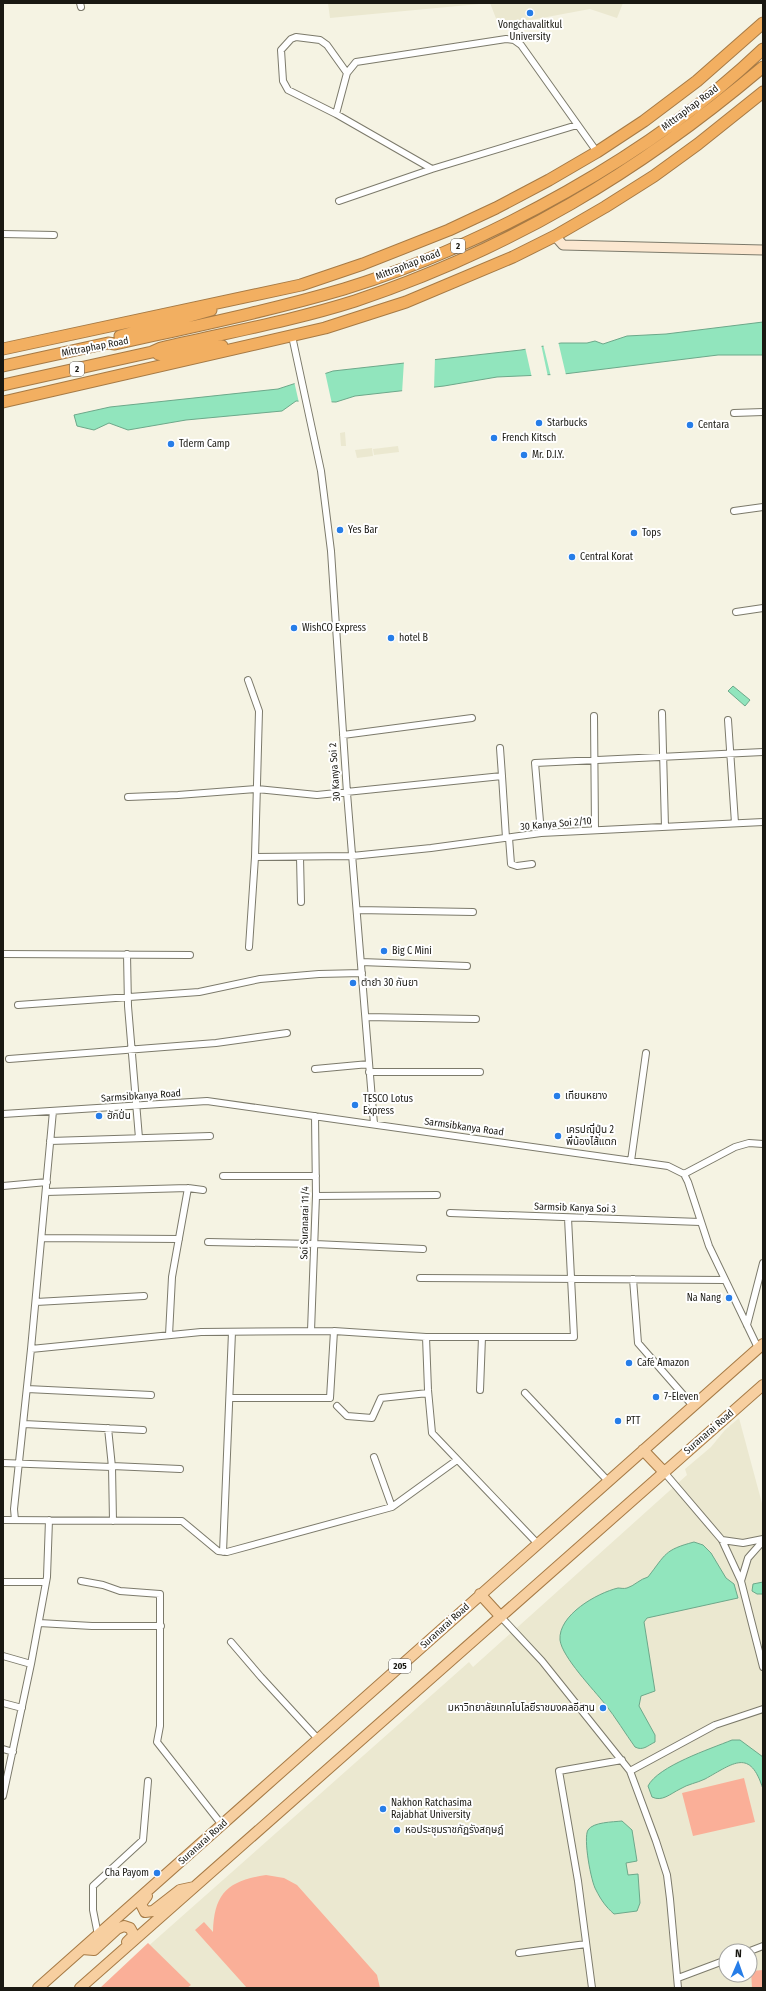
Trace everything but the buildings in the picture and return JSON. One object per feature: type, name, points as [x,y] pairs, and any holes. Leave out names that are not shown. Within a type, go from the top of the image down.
[{"type":"highway","points":[[3,349],[230,299],[236,300],[301,285],[327,277],[442,232],[496,208],[549,180],[597,152],[697,81],[763,23]]},
{"type":"highway","name":"Mittraphap Road","points":[[3,366],[108,343],[115,344],[284,305],[345,288],[404,268],[474,239],[581,182],[636,148],[714,91],[763,49]]},
{"type":"highway","name":"Mittraphap Road","points":[[3,385],[152,352],[161,348],[286,319],[353,301],[412,280],[481,252],[601,188],[644,160],[686,130],[763,67]]},
{"type":"highway","points":[[3,402],[222,353],[238,347],[292,336],[340,324],[406,302],[492,266],[555,236],[654,176],[711,135],[763,92]]},
{"type":"highway","points":[[108,343],[114,337],[231,305],[236,300]]},
{"type":"highway","points":[[152,352],[163,354],[229,345],[238,347]]},
{"type":"main road","name":"Suranarai Road","points":[[38,1988],[761,1346]]},
{"type":"main road","name":"Suranarai Road","points":[[80,1988],[763,1385]]},
{"type":"main road","points":[[643,1450],[664,1472]]},
{"type":"main road","points":[[480,1594],[501,1617]]},
{"type":"main road","points":[[163,1878],[141,1904],[145,1912],[153,1911],[180,1890],[194,1887]]},
{"type":"main road","points":[[82,1949],[94,1950],[118,1928],[124,1926],[130,1928],[134,1935],[106,1965]]},
{"type":"street","points":[[347,73],[327,45],[320,40],[296,37],[291,39],[281,50],[283,81],[288,90],[336,114],[432,169]]},
{"type":"street","points":[[336,114],[347,73],[353,64],[361,61],[506,39],[514,40],[521,45],[597,152]]},
{"type":"street","points":[[339,201],[432,169],[577,125]]},
{"type":"street","points":[[3,234],[54,235]]},
{"type":"street","points":[[555,236],[563,245],[763,250]]},
{"type":"street","name":"30 Kanya Soi 2","points":[[292,336],[321,471],[330,551],[347,793],[374,1124]]},
{"type":"street","points":[[734,413],[763,412]]},
{"type":"street","points":[[734,511],[763,507]]},
{"type":"street","points":[[736,612],[763,608]]},
{"type":"street","points":[[248,680],[259,711],[255,857],[249,947]]},
{"type":"street","points":[[662,713],[665,827]]},
{"type":"street","points":[[594,716],[595,830]]},
{"type":"street","points":[[343,735],[472,718]]},
{"type":"street","points":[[728,720],[735,824]]},
{"type":"street","points":[[500,748],[511,864],[517,866],[532,864]]},
{"type":"street","points":[[541,833],[535,763],[763,752]]},
{"type":"street","points":[[128,797],[257,790],[317,795],[502,776]]},
{"type":"street","name":"30 Kanya Soi 2/10","points":[[255,857],[352,856],[541,833],[763,822]]},
{"type":"street","points":[[300,857],[301,902]]},
{"type":"street","points":[[357,910],[473,912]]},
{"type":"street","points":[[3,954],[190,955]]},
{"type":"street","points":[[127,954],[128,998],[139,1138]]},
{"type":"street","points":[[361,962],[468,966]]},
{"type":"street","points":[[18,1005],[199,992],[260,979],[319,974],[362,973]]},
{"type":"street","points":[[366,1017],[476,1019]]},
{"type":"street","points":[[9,1059],[216,1043],[287,1033]]},
{"type":"street","points":[[631,1160],[646,1053]]},
{"type":"street","points":[[315,1069],[369,1064]]},
{"type":"street","points":[[369,1072],[480,1072]]},
{"type":"street","name":"Sarmsibkanya Road","points":[[3,1114],[207,1101],[631,1160],[668,1166],[684,1174]]},
{"type":"street","points":[[15,1520],[53,1111]]},
{"type":"street","name":"Soi Suranarai 11/4","points":[[311,1331],[316,1196],[315,1116]]},
{"type":"street","points":[[50,1141],[210,1136]]},
{"type":"street","points":[[761,1346],[746,1325],[725,1280],[700,1222],[688,1182],[684,1174],[735,1147],[749,1143],[763,1144]]},
{"type":"street","points":[[223,1176],[316,1176]]},
{"type":"street","points":[[3,1186],[47,1182]]},
{"type":"street","points":[[46,1192],[188,1188],[203,1190]]},
{"type":"street","points":[[169,1336],[172,1277],[188,1188]]},
{"type":"street","points":[[316,1196],[437,1195]]},
{"type":"street","name":"Sarmsib Kanya Soi 3","points":[[450,1213],[700,1222]]},
{"type":"street","points":[[31,1349],[201,1332],[334,1331],[426,1337],[574,1337],[568,1218]]},
{"type":"street","points":[[42,1238],[179,1239]]},
{"type":"street","points":[[208,1242],[315,1244],[423,1249]]},
{"type":"street","points":[[746,1325],[763,1263]]},
{"type":"street","points":[[420,1278],[725,1280]]},
{"type":"street","points":[[633,1279],[638,1343],[693,1406]]},
{"type":"street","points":[[36,1302],[144,1296]]},
{"type":"street","points":[[230,1398],[330,1398],[334,1331]]},
{"type":"street","points":[[224,1552],[232,1332]]},
{"type":"street","points":[[426,1337],[428,1393],[432,1433],[538,1543]]},
{"type":"street","points":[[480,1390],[482,1337]]},
{"type":"street","points":[[27,1389],[151,1395]]},
{"type":"street","points":[[337,1406],[347,1416],[369,1418],[374,1416],[381,1398],[428,1393]]},
{"type":"street","points":[[525,1393],[608,1481]]},
{"type":"street","points":[[24,1424],[143,1430]]},
{"type":"street","points":[[108,1428],[112,1467],[114,1521]]},
{"type":"street","points":[[374,1457],[392,1507]]},
{"type":"street","points":[[3,1520],[182,1521],[218,1551],[224,1552],[392,1507],[457,1460]]},
{"type":"street","points":[[3,1463],[180,1469]]},
{"type":"street","points":[[664,1472],[722,1540],[742,1581],[763,1667]]},
{"type":"street","points":[[3,1796],[31,1664],[46,1582],[49,1520]]},
{"type":"street","points":[[722,1540],[743,1542],[763,1540]]},
{"type":"street","points":[[742,1581],[748,1558],[763,1540]]},
{"type":"street","points":[[81,1581],[102,1585],[120,1591],[160,1594],[160,1726],[157,1742],[222,1825]]},
{"type":"street","points":[[3,1582],[46,1582]]},
{"type":"street","points":[[501,1617],[542,1661],[630,1771],[667,1875],[678,1988]]},
{"type":"street","points":[[39,1622],[92,1626],[161,1626]]},
{"type":"street","points":[[231,1642],[318,1739]]},
{"type":"street","points":[[3,1656],[31,1664]]},
{"type":"street","points":[[3,1703],[22,1708]]},
{"type":"street","points":[[630,1771],[715,1725],[763,1709]]},
{"type":"street","points":[[3,1749],[13,1752]]},
{"type":"street","points":[[592,1988],[578,1881],[559,1771],[622,1760]]},
{"type":"street","points":[[98,1935],[93,1910],[93,1886],[143,1840],[148,1781]]},
{"type":"street","points":[[518,1953],[586,1944]]},
{"type":"street","points":[[678,1978],[718,1963]]},
{"type":"shaded area","points":[[328,3],[490,3],[330,18]]},
{"type":"shaded area","points":[[490,3],[623,3],[617,18],[590,9],[499,26]]},
{"type":"shaded area","points":[[763,322],[763,355],[718,355],[564,374],[497,377],[444,386],[355,396],[336,402],[296,401],[282,411],[186,420],[128,430],[109,423],[94,430],[77,426],[74,415],[110,407],[278,389],[333,371],[521,350],[561,343],[587,343],[595,341],[603,344],[627,336],[666,334]]},
{"type":"shaded area","points":[[345,432],[346,446],[341,446],[340,433]]},
{"type":"shaded area","points":[[398,446],[399,452],[374,455],[373,449]]},
{"type":"shaded area","points":[[372,448],[373,456],[357,458],[355,450]]},
{"type":"shaded area","points":[[733,686],[750,700],[745,706],[728,691]]},
{"type":"shaded area","name":"มหาวิทยาลัยเทคโนโลยีราชมงคลอีสาน","points":[[739,1418],[763,1507],[763,1988],[101,1988],[469,1662],[473,1667],[687,1475],[685,1469],[711,1447],[725,1430]]},
{"type":"shaded area","points":[[694,1542],[703,1545],[711,1553],[726,1578],[734,1584],[738,1598],[647,1618],[644,1622],[655,1691],[641,1696],[639,1706],[655,1735],[655,1742],[645,1748],[638,1748],[635,1747],[609,1709],[566,1655],[560,1640],[561,1631],[565,1622],[580,1606],[609,1591],[618,1588],[630,1587],[648,1577],[666,1554]]},
{"type":"shaded area","points":[[763,1582],[763,1594],[757,1594],[752,1591],[753,1584]]},
{"type":"shaded area","points":[[732,1740],[740,1740],[763,1757],[763,1789],[753,1768],[747,1764],[740,1763],[724,1768],[705,1779],[683,1787],[666,1797],[659,1799],[652,1797],[648,1786],[662,1772],[698,1753]]},
{"type":"shaded area","points":[[744,1778],[755,1822],[693,1836],[682,1793]]},
{"type":"shaded area","points":[[622,1821],[632,1830],[637,1861],[626,1863],[628,1875],[638,1874],[640,1903],[637,1911],[614,1914],[602,1900],[594,1885],[588,1860],[586,1842],[588,1830],[594,1825]]},
{"type":"shaded area","points":[[266,1875],[284,1878],[297,1885],[377,1975],[380,1988],[247,1988],[195,1930],[204,1922],[213,1932],[216,1907],[220,1898],[226,1891],[233,1885],[242,1881]]},
{"type":"shaded area","points":[[148,1943],[191,1985],[187,1988],[100,1988]]},
{"type":"shaded area","points":[[758,1970],[763,1970],[763,1988],[752,1988],[752,1983],[758,1983]]},
{"type":"pier","points":[[558,341],[566,375],[551,377],[543,344]]},
{"type":"pier","points":[[541,344],[548,377],[532,378],[525,347]]},
{"type":"pier","points":[[435,358],[434,389],[402,393],[404,361]]},
{"type":"pier","points":[[325,372],[332,404],[299,403],[294,381]]},
{"type":"place","name":"Vongchavalitkul University","points":[[530,13]]},
{"type":"place","name":"Starbucks","points":[[539,423]]},
{"type":"place","name":"Centara","points":[[690,425]]},
{"type":"place","name":"French Kitsch","points":[[494,438]]},
{"type":"place","name":"Tderm Camp","points":[[171,444]]},
{"type":"place","name":"Mr. D.I.Y.","points":[[524,455]]},
{"type":"place","name":"Yes Bar","points":[[340,530]]},
{"type":"place","name":"Tops","points":[[634,533]]},
{"type":"place","name":"Central Korat","points":[[572,557]]},
{"type":"place","name":"WishCO Express","points":[[294,628]]},
{"type":"place","name":"hotel B","points":[[391,638]]},
{"type":"place","name":"Big C Mini","points":[[384,951]]},
{"type":"place","name":"ตำยำ 30 กันยา","points":[[353,983]]},
{"type":"place","name":"เทียนหยาง","points":[[557,1096]]},
{"type":"place","name":"TESCO Lotus Express","points":[[355,1105]]},
{"type":"place","name":"ฮักปั่น","points":[[99,1116]]},
{"type":"place","name":"เครปญี่ปุ่น 2 พี่น้องไส้แตก","points":[[558,1136]]},
{"type":"place","name":"Na Nang","points":[[729,1298]]},
{"type":"place","name":"Café Amazon","points":[[629,1363]]},
{"type":"place","name":"7-Eleven","points":[[656,1397]]},
{"type":"place","name":"PTT","points":[[618,1421]]},
{"type":"place","name":"มหาวิทยาลัยเทคโนโลยีราชมงคลอีสาน","points":[[603,1708]]},
{"type":"place","name":"Nakhon Ratchasima Rajabhat University","points":[[383,1809]]},
{"type":"place","name":"หอประชุมราชภัฏรังสฤษฎ์","points":[[397,1830]]},
{"type":"place","name":"Cha Payom","points":[[157,1873]]}]
